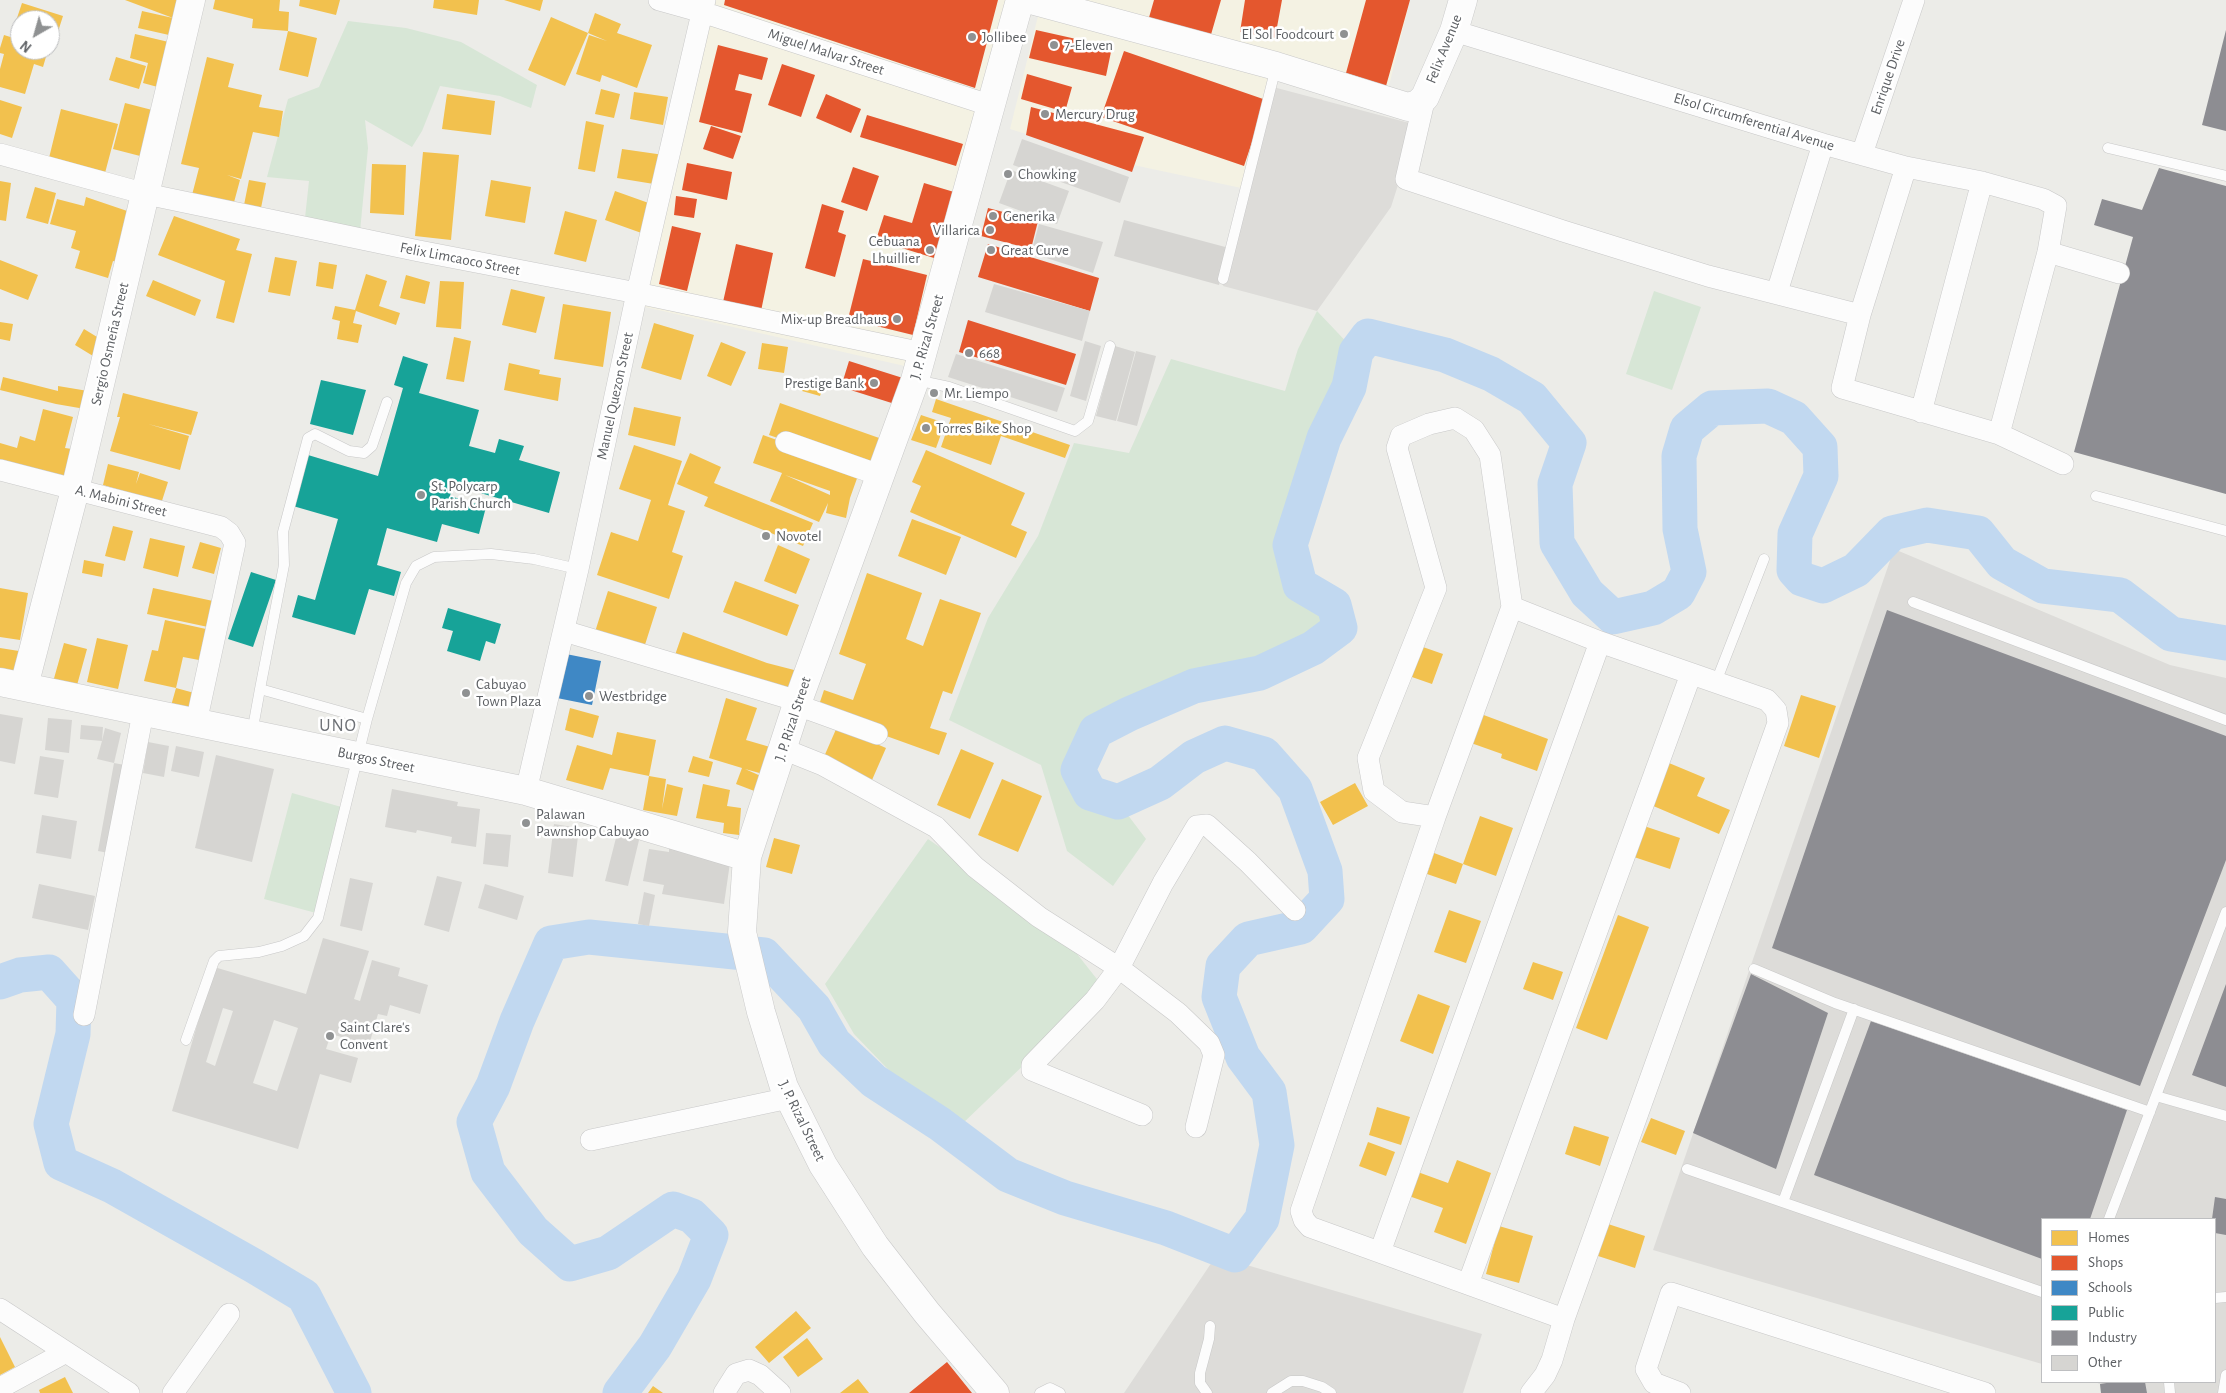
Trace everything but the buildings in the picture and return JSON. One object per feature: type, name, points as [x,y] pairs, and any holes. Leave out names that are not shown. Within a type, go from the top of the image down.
[{"type":"street","name":"Sergio Osmeña Street","points":[[12,684],[75,490],[191,0]]},
{"type":"street","name":"Miguel Malvar Street","points":[[659,0],[703,6],[992,106]]},
{"type":"street","name":"J. P. Rizal Street","points":[[995,1393],[875,1246],[823,1165],[784,1087],[761,1012],[742,932],[747,857],[797,703],[916,380],[1020,0]]},
{"type":"street","points":[[1031,0],[1276,66],[1408,107],[1418,104],[1425,97]]},
{"type":"street","name":"Felix Avenue","points":[[1425,97],[1454,30],[1463,0]]},
{"type":"street","name":"Enrique Drive","points":[[1862,154],[1914,0]]},
{"type":"street","name":"Manuel Quezon Street","points":[[526,791],[578,569],[637,293],[703,6]]},
{"type":"street","name":"Elsol Circumferential Avenue","points":[[1454,30],[1823,144],[1906,167],[1982,182],[2043,199],[2056,206],[2048,252]]},
{"type":"street","points":[[1425,97],[1406,179],[1708,276],[1860,315]]},
{"type":"street","points":[[1776,292],[1823,144]]},
{"type":"street","name":"Felix Limcaoco Street","points":[[0,154],[146,194],[923,353]]},
{"type":"street","points":[[1906,167],[1860,315],[1842,388],[1999,434],[2062,464]]},
{"type":"street","points":[[1921,412],[1982,182]]},
{"type":"street","points":[[1999,434],[2048,252],[2119,272]]},
{"type":"street","points":[[1435,818],[1402,812],[1374,791],[1368,758],[1436,588],[1397,448],[1401,436],[1429,424],[1454,418],[1474,430],[1490,455],[1512,607],[1435,818],[1301,1210],[1304,1220],[1310,1227],[1564,1319]]},
{"type":"street","points":[[786,442],[882,476]]},
{"type":"street","name":"A. Mabini Street","points":[[0,470],[220,527],[229,533],[236,543],[196,723]]},
{"type":"street","points":[[1512,607],[1600,642],[1767,700],[1776,710],[1778,723],[1545,1375],[1531,1393]]},
{"type":"street","points":[[564,631],[797,703],[877,734]]},
{"type":"street","points":[[1380,1252],[1600,642]]},
{"type":"street","points":[[1468,1284],[1691,674]]},
{"type":"street","name":"Burgos Street","points":[[12,684],[142,713],[526,791],[747,857]]},
{"type":"street","points":[[84,1014],[142,713]]},
{"type":"street","points":[[783,749],[823,765],[936,827],[975,867],[1039,917],[1119,968],[1178,1013],[1208,1042],[1214,1055],[1196,1127]]},
{"type":"street","points":[[1142,1115],[1032,1070],[1032,1065],[1095,1000],[1119,968],[1163,883],[1197,826],[1207,825],[1248,862],[1295,910]]},
{"type":"street","points":[[590,1140],[789,1098]]},
{"type":"street","points":[[1680,1393],[1654,1384],[1646,1369],[1671,1293],[1944,1386],[1985,1393]]},
{"type":"street","points":[[0,1309],[129,1393]]},
{"type":"street","points":[[174,1393],[229,1314]]},
{"type":"street","points":[[0,1388],[66,1352]]},
{"type":"street","points":[[724,1393],[736,1374],[749,1370],[760,1375],[780,1393]]},
{"type":"lane","points":[[1223,279],[1276,66]]},
{"type":"lane","points":[[2108,148],[2226,176]]},
{"type":"lane","points":[[916,380],[949,387],[1075,431],[1088,421],[1110,346]]},
{"type":"lane","points":[[252,735],[284,565],[284,532],[308,438],[315,434],[349,451],[364,453],[372,446],[387,402]]},
{"type":"lane","points":[[2096,496],[2226,532]]},
{"type":"lane","points":[[186,1040],[214,961],[219,956],[259,952],[282,946],[304,936],[318,918],[367,719],[406,583],[416,566],[434,557],[491,554],[534,559],[578,569]]},
{"type":"lane","points":[[1716,682],[1764,559]]},
{"type":"lane","points":[[1913,602],[2226,720]]},
{"type":"lane","points":[[260,688],[367,719]]},
{"type":"lane","points":[[2109,1218],[2226,912]]},
{"type":"lane","points":[[1754,969],[1854,1010],[2150,1112]]},
{"type":"lane","points":[[1783,1202],[1854,1010]]},
{"type":"lane","points":[[2156,1096],[2226,1116]]},
{"type":"lane","points":[[1687,1170],[2041,1292]]},
{"type":"lane","points":[[1207,1393],[1200,1383],[1200,1373],[1209,1339],[1210,1326]]},
{"type":"lane","points":[[2223,1393],[2226,1375]]},
{"type":"lane","points":[[1272,1393],[1291,1382],[1303,1382],[1322,1387],[1331,1393]]},
{"type":"lane","points":[[1040,1393],[1050,1388],[1060,1393]]},
{"type":"shaded area","points":[[709,0],[1024,0],[918,369],[645,307]]},
{"type":"shaded area","points":[[1042,0],[1410,0],[1385,102],[1277,69],[1246,189],[1110,160],[1010,129]]},
{"type":"shaded area","points":[[1273,87],[1417,125],[1391,207],[1317,311],[1223,286]]},
{"type":"shaded area","points":[[1894,549],[2170,665],[2226,678],[2226,1393],[2101,1393],[2100,1384],[2098,1383],[2216,1383],[2216,1218],[2041,1218],[2041,1364],[1653,1250]]},
{"type":"shaded area","points":[[1216,1256],[1482,1334],[1463,1393],[1124,1393]]},
{"type":"green space","points":[[348,21],[406,28],[461,42],[537,85],[531,108],[500,96],[440,86],[422,131],[412,147],[365,120],[368,148],[359,242],[304,227],[309,181],[267,177],[288,99],[319,87]]},
{"type":"green space","points":[[1654,291],[1701,307],[1672,390],[1626,374]]},
{"type":"green space","points":[[1317,311],[1356,352],[1349,387],[1324,438],[1291,545],[1300,585],[1334,605],[1340,628],[1313,648],[1260,673],[1194,686],[1129,714],[1096,731],[1078,771],[1090,793],[1118,802],[1146,839],[1113,886],[1067,851],[1041,765],[949,720],[988,618],[1038,536],[1074,443],[1129,453],[1171,359],[1285,391],[1298,349]]},
{"type":"green space","points":[[292,793],[345,808],[316,913],[264,899]]},
{"type":"green space","points":[[928,839],[974,871],[1070,945],[1100,983],[1100,992],[961,1125],[907,1089],[854,1034],[825,984]]},
{"type":"waterway","points":[[620,1393],[655,1346],[694,1279],[711,1235],[692,1216],[673,1209],[608,1253],[570,1264],[533,1231],[488,1172],[474,1122],[493,1086],[517,1021],[551,943],[589,937],[764,955],[814,1008],[834,1043],[874,1081],[940,1124],[1008,1175],[1065,1198],[1166,1228],[1235,1255],[1262,1219],[1277,1145],[1269,1092],[1243,1057],[1219,997],[1223,966],[1248,939],[1301,927],[1327,899],[1325,871],[1295,789],[1264,754],[1225,743],[1194,757],[1160,783],[1118,802],[1090,793],[1078,770],[1096,731],[1129,714],[1194,686],[1260,673],[1313,648],[1340,628],[1334,605],[1300,585],[1290,545],[1324,438],[1349,387],[1356,352],[1368,336],[1445,355],[1491,374],[1532,398],[1569,443],[1555,484],[1557,543],[1587,593],[1613,617],[1653,608],[1678,593],[1689,572],[1680,529],[1679,456],[1687,429],[1712,408],[1768,406],[1794,418],[1820,447],[1821,476],[1795,534],[1794,570],[1802,579],[1823,586],[1856,570],[1892,533],[1927,525],[1978,533],[2002,563],[2043,586],[2120,595],[2171,634],[2226,643]]},
{"type":"waterway","points":[[0,982],[20,975],[49,972],[74,1000],[73,1034],[51,1124],[61,1163],[112,1186],[304,1296],[354,1393]]},
{"type":"place","name":"El Sol Foodcourt","points":[[1344,34]]},
{"type":"place","name":"Jollibee","points":[[972,37]]},
{"type":"place","name":"7-Eleven","points":[[1054,45]]},
{"type":"place","name":"Mercury Drug","points":[[1045,114]]},
{"type":"place","name":"Chowking","points":[[1008,174]]},
{"type":"place","name":"Generika","points":[[993,216]]},
{"type":"place","name":"Villarica","points":[[990,230]]},
{"type":"place","name":"Cebuana Lhuillier","points":[[930,250]]},
{"type":"place","name":"Great Curve","points":[[991,250]]},
{"type":"place","name":"Mix-up Breadhaus","points":[[897,319]]},
{"type":"place","name":"668","points":[[969,353]]},
{"type":"place","name":"Prestige Bank","points":[[874,383]]},
{"type":"place","name":"Mr. Liempo","points":[[934,393]]},
{"type":"place","name":"Torres Bike Shop","points":[[926,428]]},
{"type":"place","name":"St. Polycarp Parish Church","points":[[421,495]]},
{"type":"place","name":"Novotel","points":[[766,536]]},
{"type":"place","name":"Cabuyao Town Plaza","points":[[466,693]]},
{"type":"place","name":"Westbridge","points":[[589,696]]},
{"type":"place","name":"Palawan Pawnshop Cabuyao","points":[[526,823]]},
{"type":"place","name":"Saint Clare's Convent","points":[[330,1036]]},
{"type":"district","name":"UNO","points":[[338,726]]}]
